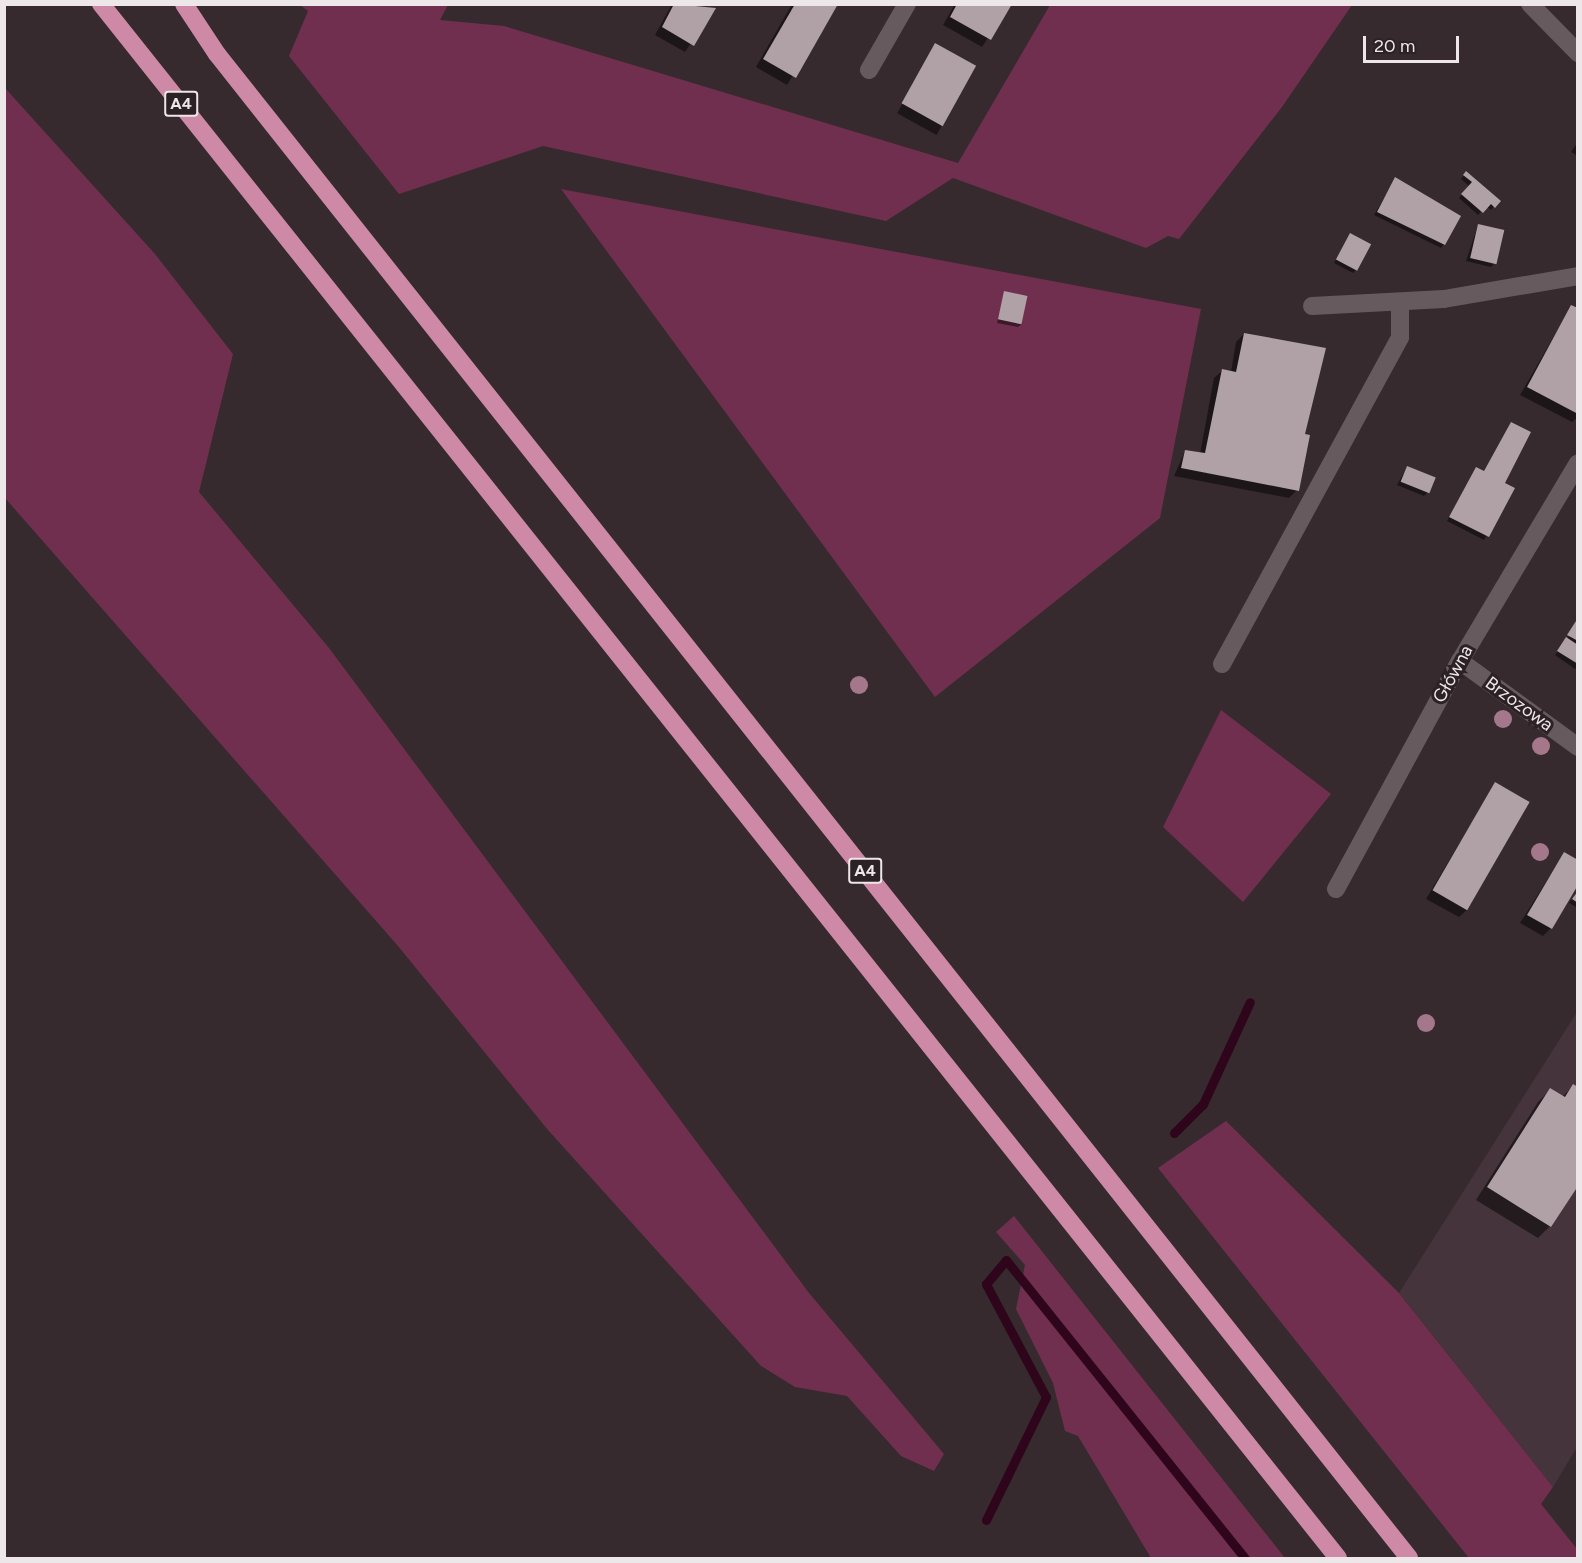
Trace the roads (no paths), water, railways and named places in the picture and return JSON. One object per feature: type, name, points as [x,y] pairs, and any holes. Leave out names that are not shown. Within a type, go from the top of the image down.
[{"type":"highway","name":"A4","points":[[101,4],[1338,1558]]},
{"type":"highway","name":"A4","points":[[184,4],[321,184],[1409,1558]]},
{"type":"street","points":[[869,70],[908,4]]},
{"type":"street","points":[[1530,4],[1578,53]]},
{"type":"street","points":[[1312,306],[1400,302],[1578,276]]},
{"type":"street","points":[[1222,664],[1400,337],[1400,302]]},
{"type":"street","name":"Główna","points":[[1336,890],[1460,661],[1578,463]]},
{"type":"street","name":"Brzozowa","points":[[1460,661],[1578,747]]},
{"type":"waterway","points":[[1174,1133],[1203,1104],[1250,1002]]},
{"type":"waterway","points":[[986,1520],[1046,1397],[986,1284],[1006,1260],[1245,1558]]}]
